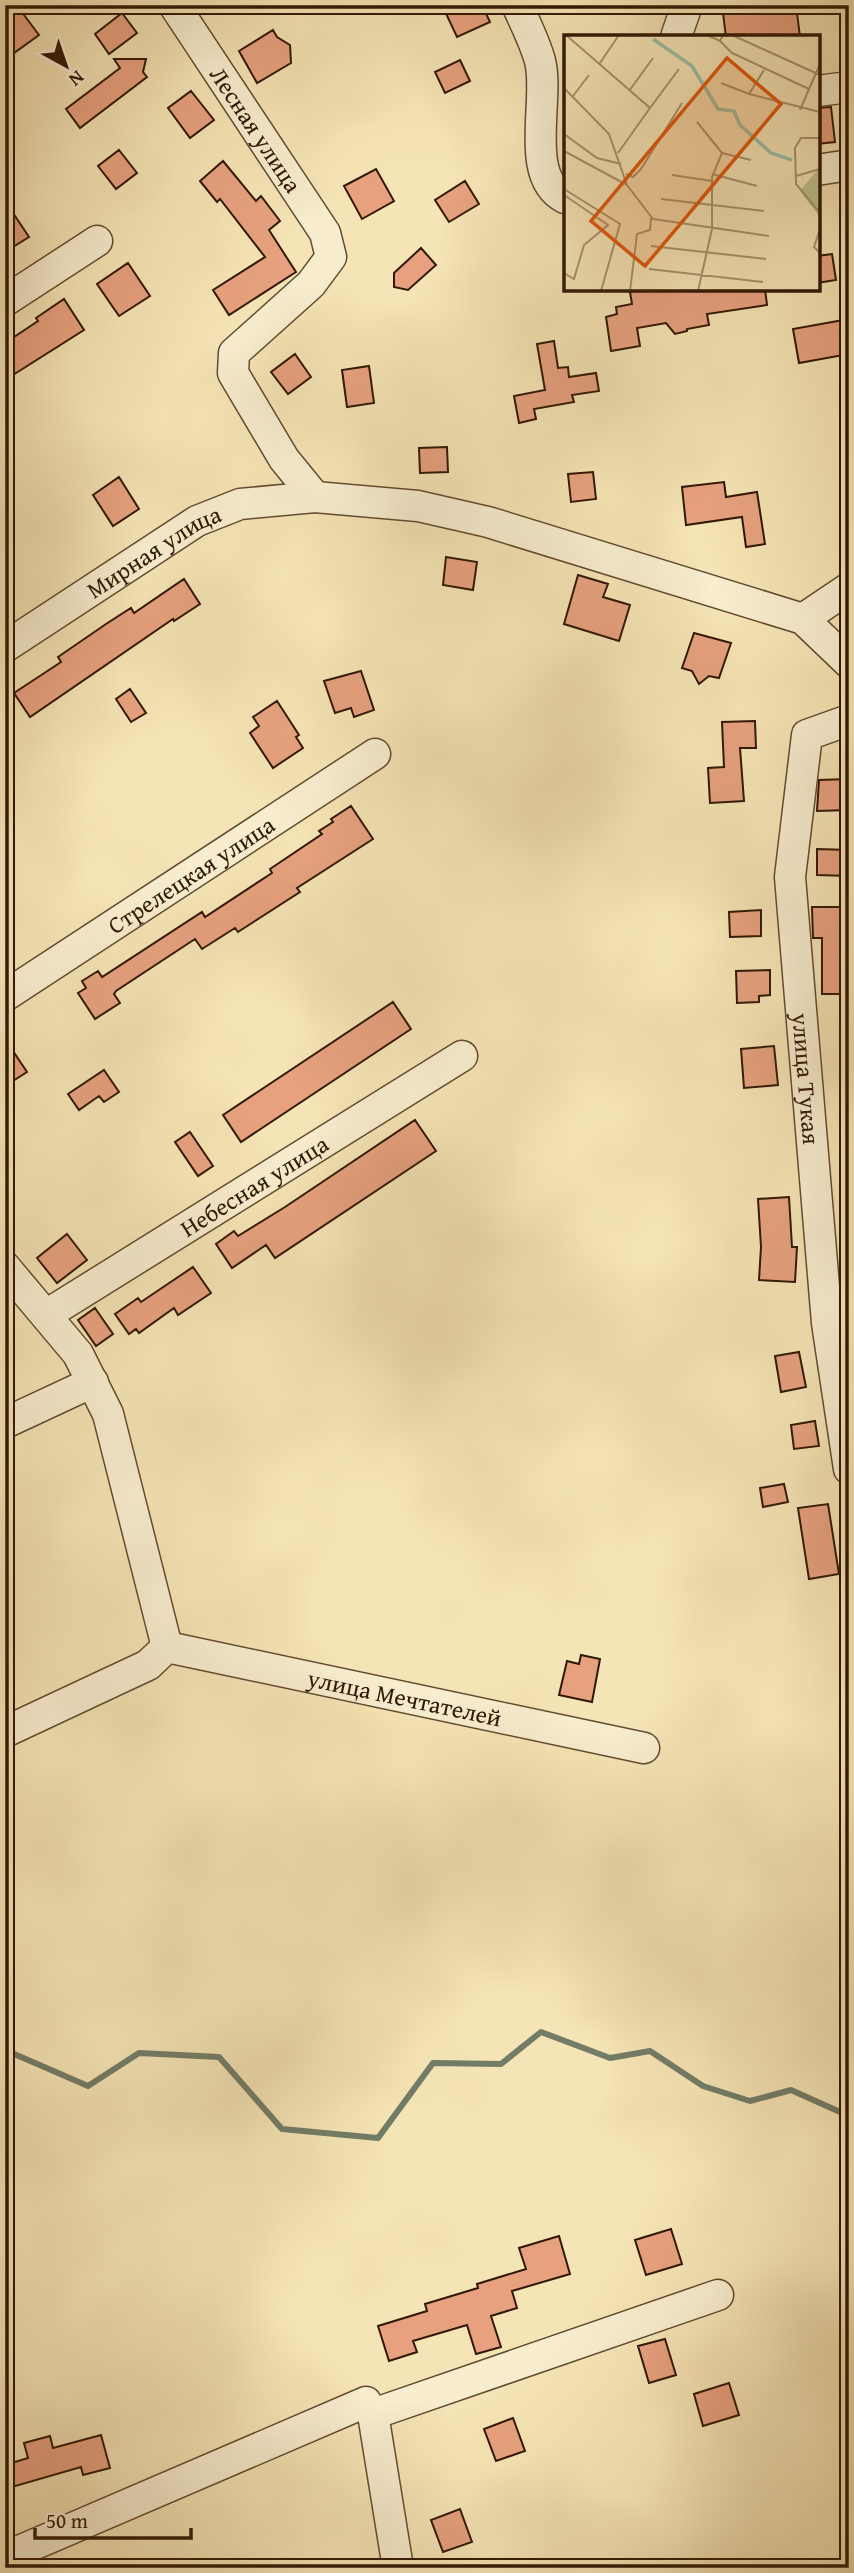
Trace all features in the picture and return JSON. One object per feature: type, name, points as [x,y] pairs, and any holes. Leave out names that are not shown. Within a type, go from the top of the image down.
[{"type":"street","name":"Лесная улица","points":[[174,5],[325,233],[331,257],[311,284],[234,352],[233,363],[233,373],[284,459],[315,497]]},
{"type":"street","points":[[517,5],[540,60],[544,85],[541,165],[557,191]]},
{"type":"street","points":[[677,35],[687,5]]},
{"type":"street","points":[[819,91],[849,87]]},
{"type":"street","points":[[819,170],[849,165]]},
{"type":"street","points":[[5,301],[97,241]]},
{"type":"street","name":"Мирная улица","points":[[5,647],[197,521],[240,504],[315,497],[418,506],[488,522],[803,619]]},
{"type":"street","points":[[849,588],[803,619],[849,663]]},
{"type":"street","name":"улица Тукая","points":[[849,720],[807,735],[790,877],[827,1323],[849,1469]]},
{"type":"street","name":"Стрелецкая улица","points":[[5,996],[375,754]]},
{"type":"street","name":"Небесная улица","points":[[46,1315],[462,1056]]},
{"type":"street","points":[[5,1267],[78,1354],[108,1414],[167,1647],[148,1665],[5,1732]]},
{"type":"street","points":[[5,1423],[93,1382]]},
{"type":"street","name":"улица Мечтателей","points":[[167,1647],[645,1748]]},
{"type":"street","points":[[373,2414],[718,2295]]},
{"type":"street","points":[[5,2557],[366,2402],[373,2414],[398,2568]]},
{"type":"building","points":[[442,5],[482,5],[490,22],[457,37]]},
{"type":"building","points":[[722,5],[796,5],[800,35],[726,35]]},
{"type":"building","points":[[18,7],[39,35],[14,53],[5,41],[5,17]]},
{"type":"building","points":[[122,13],[137,33],[109,54],[95,34]]},
{"type":"building","points":[[273,30],[277,37],[290,45],[291,63],[257,83],[239,51]]},
{"type":"building","points":[[114,59],[146,59],[143,72],[147,77],[80,128],[66,109],[120,68]]},
{"type":"building","points":[[460,60],[470,81],[445,93],[435,72]]},
{"type":"building","points":[[191,91],[214,120],[190,138],[168,108]]},
{"type":"building","points":[[831,107],[835,142],[819,144],[819,108]]},
{"type":"building","points":[[119,150],[137,173],[116,189],[98,166]]},
{"type":"building","points":[[223,161],[256,201],[261,196],[280,221],[269,230],[296,272],[229,315],[213,290],[265,257],[220,199],[217,202],[200,181]]},
{"type":"building","points":[[376,169],[394,201],[362,219],[344,186]]},
{"type":"building","points":[[465,181],[479,204],[449,222],[435,200]]},
{"type":"building","points":[[5,201],[29,237],[5,252]]},
{"type":"building","points":[[421,248],[436,265],[408,290],[394,287],[394,273]]},
{"type":"building","points":[[832,254],[836,280],[819,283],[819,256]]},
{"type":"building","points":[[128,263],[150,296],[119,316],[97,284]]},
{"type":"building","points":[[765,290],[767,305],[707,314],[709,325],[675,334],[666,323],[637,328],[640,346],[611,351],[606,317],[617,314],[616,307],[632,304],[630,292]]},
{"type":"building","points":[[64,299],[84,330],[5,380],[5,343]]},
{"type":"building","points":[[849,319],[849,354],[799,363],[793,329]]},
{"type":"building","points":[[554,341],[558,368],[568,367],[569,377],[596,373],[599,391],[572,395],[574,402],[534,409],[536,419],[519,423],[514,396],[545,390],[537,344]]},
{"type":"building","points":[[295,354],[311,377],[288,394],[271,372]]},
{"type":"building","points":[[369,366],[374,403],[347,407],[342,370]]},
{"type":"building","points":[[447,447],[448,472],[420,473],[419,448]]},
{"type":"building","points":[[593,472],[596,499],[571,502],[568,474]]},
{"type":"building","points":[[119,477],[139,509],[113,526],[93,495]]},
{"type":"building","points":[[724,482],[726,497],[757,492],[765,544],[746,547],[742,517],[686,525],[682,487]]},
{"type":"building","points":[[446,557],[477,562],[473,590],[443,585]]},
{"type":"building","points":[[578,575],[608,584],[603,597],[630,605],[619,641],[564,624]]},
{"type":"building","points":[[184,579],[200,604],[174,621],[173,619],[30,717],[14,693],[61,662],[58,657],[106,624],[131,608],[134,613]]},
{"type":"building","points":[[694,633],[731,643],[719,678],[709,676],[699,684],[692,671],[682,668]]},
{"type":"building","points":[[361,671],[374,710],[354,717],[351,708],[335,713],[324,681]]},
{"type":"building","points":[[130,689],[146,713],[131,722],[116,699]]},
{"type":"building","points":[[277,701],[299,735],[296,737],[303,748],[273,768],[250,733],[259,726],[253,717]]},
{"type":"building","points":[[755,721],[756,748],[740,748],[744,801],[710,803],[708,768],[724,767],[722,722]]},
{"type":"building","points":[[849,779],[849,810],[817,811],[819,780]]},
{"type":"building","points":[[351,806],[373,839],[297,888],[300,892],[238,932],[235,928],[202,949],[195,939],[116,991],[114,994],[120,1003],[95,1019],[78,993],[86,988],[82,981],[98,971],[102,977],[202,912],[205,917],[272,873],[270,869],[322,834],[319,831],[333,822],[331,819]]},
{"type":"building","points":[[817,849],[849,850],[849,876],[817,875]]},
{"type":"building","points":[[812,907],[849,907],[849,994],[822,994],[822,938],[813,938]]},
{"type":"building","points":[[761,910],[761,936],[730,937],[729,912]]},
{"type":"building","points":[[770,970],[770,995],[759,996],[759,1002],[737,1003],[736,971]]},
{"type":"building","points":[[393,1002],[411,1029],[241,1142],[223,1115]]},
{"type":"building","points":[[5,1039],[27,1072],[5,1086]]},
{"type":"building","points":[[774,1046],[778,1085],[744,1088],[741,1049]]},
{"type":"building","points":[[104,1070],[119,1092],[104,1102],[99,1096],[79,1110],[68,1094]]},
{"type":"building","points":[[415,1120],[436,1151],[275,1258],[266,1245],[232,1268],[216,1244],[234,1231],[238,1236],[285,1207]]},
{"type":"building","points":[[190,1132],[213,1166],[198,1176],[175,1142]]},
{"type":"building","points":[[789,1197],[792,1247],[797,1247],[795,1282],[759,1280],[761,1247],[758,1199]]},
{"type":"building","points":[[67,1234],[87,1260],[57,1283],[37,1258]]},
{"type":"building","points":[[193,1267],[211,1293],[178,1315],[174,1308],[139,1333],[136,1329],[129,1334],[115,1314],[138,1298],[141,1302]]},
{"type":"building","points":[[95,1308],[113,1334],[96,1346],[78,1320]]},
{"type":"building","points":[[799,1352],[806,1387],[781,1392],[775,1356]]},
{"type":"building","points":[[815,1421],[819,1446],[794,1449],[791,1425]]},
{"type":"building","points":[[784,1484],[788,1502],[763,1507],[760,1488]]},
{"type":"building","points":[[828,1504],[839,1574],[809,1579],[798,1508]]},
{"type":"building","points":[[581,1655],[600,1659],[592,1702],[559,1695],[567,1661],[579,1664]]},
{"type":"building","points":[[671,2229],[682,2264],[646,2275],[635,2240]]},
{"type":"building","points":[[559,2236],[570,2274],[512,2291],[517,2308],[491,2316],[501,2347],[476,2354],[467,2325],[413,2341],[417,2352],[389,2361],[378,2326],[427,2311],[425,2304],[478,2288],[477,2284],[526,2269],[519,2248]]},
{"type":"building","points":[[665,2339],[676,2375],[649,2383],[638,2346]]},
{"type":"building","points":[[729,2383],[739,2415],[703,2426],[694,2394]]},
{"type":"building","points":[[513,2418],[525,2451],[496,2461],[484,2429]]},
{"type":"building","points":[[101,2435],[110,2468],[83,2475],[81,2467],[5,2489],[5,2465],[28,2458],[24,2443],[50,2436],[53,2448]]},
{"type":"building","points":[[460,2509],[472,2542],[443,2552],[431,2520]]},
{"type":"waterway","points":[[5,2050],[88,2086],[139,2053],[219,2057],[282,2129],[378,2138],[433,2063],[501,2064],[541,2032],[610,2058],[650,2051],[703,2086],[750,2101],[791,2090],[849,2116]]}]
